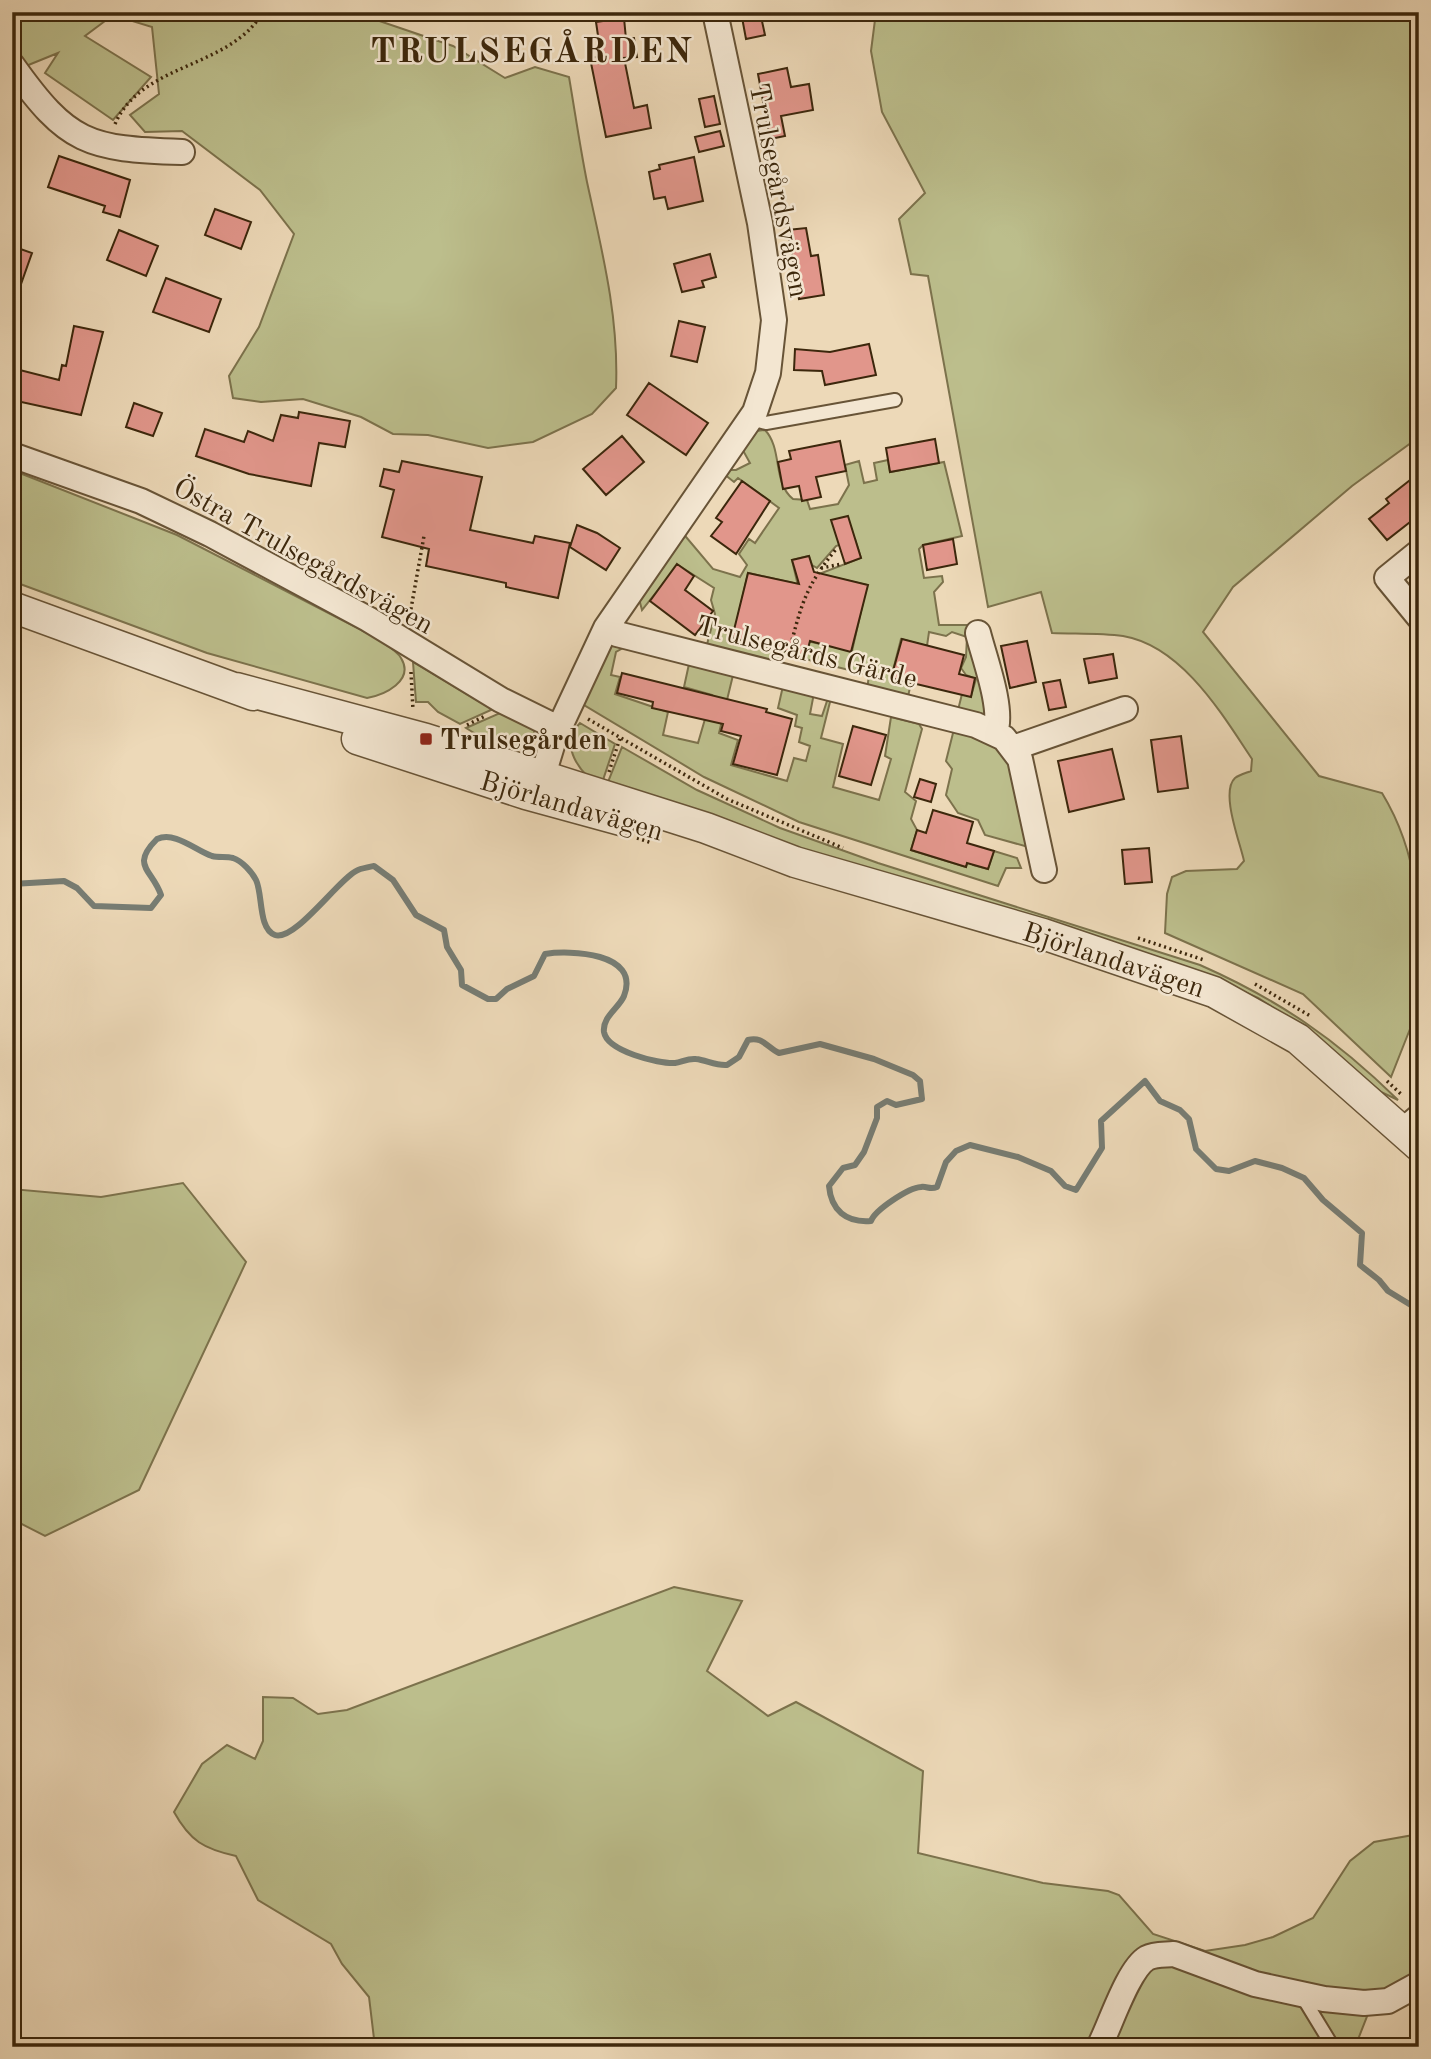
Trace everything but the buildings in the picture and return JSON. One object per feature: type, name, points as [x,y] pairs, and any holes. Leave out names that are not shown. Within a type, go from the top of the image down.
[{"type":"street","name":"Trulsegårdsvägen","points":[[540,786],[558,729],[606,628],[751,419],[764,390],[774,320],[760,223],[715,12]]},
{"type":"street","points":[[12,65],[32,93],[74,134],[88,142],[121,149],[182,152]]},
{"type":"street","name":"Östra Trulsegårdsvägen","points":[[12,455],[141,501],[210,534],[368,619],[501,700],[558,729]]},
{"type":"street","points":[[1419,552],[1387,578],[1419,617]]},
{"type":"street","name":"Björlandavägen","points":[[12,607],[236,688],[426,739],[540,786],[706,828],[794,862],[1043,934],[1214,992],[1256,1013],[1298,1040],[1413,1133]]},
{"type":"street","name":"Trulsegårds Gärde","points":[[606,628],[617,634],[912,707],[1004,740]]},
{"type":"street","points":[[978,633],[998,723],[1004,740],[1020,760],[1044,870]]},
{"type":"street","points":[[1004,740],[1125,709]]},
{"type":"street","points":[[1099,2047],[1134,1972],[1145,1959],[1159,1955],[1174,1955],[1255,1984],[1305,1996],[1364,2003],[1399,1996],[1419,1984]]},
{"type":"lane","points":[[751,419],[765,423],[895,400]]},
{"type":"lane","points":[[1305,1996],[1305,2001],[1333,2047]]},
{"type":"path","points":[[121,149],[114,126],[118,117],[152,83],[237,42],[263,12]]},
{"type":"path","points":[[783,675],[804,595],[819,569],[837,548]]},
{"type":"path","points":[[819,569],[842,564]]},
{"type":"path","points":[[462,733],[464,727],[490,713],[501,700]]},
{"type":"green space","points":[[12,12],[353,12],[453,46],[505,78],[535,67],[569,77],[612,310],[616,388],[592,414],[533,442],[488,448],[428,435],[393,434],[361,417],[303,399],[261,402],[233,398],[229,376],[259,327],[294,234],[260,190],[182,131],[145,132],[130,115],[159,94],[152,27],[113,15],[85,36],[151,77],[113,120],[45,73],[58,53],[26,66],[12,49]]},
{"type":"green space","points":[[876,12],[1419,12],[1419,437],[1352,486],[1233,587],[1203,632],[1319,776],[1382,793],[1397,821],[1407,848],[1417,904],[1419,1022],[1410,1029],[1391,1077],[1303,994],[1165,933],[1167,894],[1172,877],[1186,871],[1237,869],[1244,861],[1232,818],[1230,794],[1235,778],[1251,771],[1252,759],[1198,684],[1164,653],[1144,642],[1114,635],[1052,633],[1041,592],[988,607],[928,276],[911,274],[899,219],[925,193],[882,112],[871,51]]},
{"type":"green space","points":[[765,430],[774,446],[782,484],[793,499],[807,500],[810,509],[838,504],[849,485],[845,465],[859,461],[864,483],[877,480],[874,463],[888,460],[890,472],[944,462],[962,536],[923,545],[919,549],[924,578],[942,576],[943,582],[934,592],[939,625],[969,625],[989,702],[986,717],[957,714],[962,694],[971,696],[976,679],[966,675],[961,668],[966,657],[967,637],[952,632],[946,636],[929,632],[927,646],[901,639],[891,678],[911,683],[907,701],[867,690],[869,675],[805,659],[807,641],[852,651],[867,585],[819,574],[861,558],[855,539],[836,546],[817,568],[812,565],[809,556],[792,560],[799,590],[793,583],[748,573],[733,638],[790,633],[781,663],[705,652],[715,614],[711,600],[714,588],[678,565],[642,610],[638,595],[681,531],[713,569],[740,577],[747,565],[739,554],[749,539],[755,543],[779,508],[738,478],[734,482],[724,474],[726,470],[736,470],[750,463],[740,445],[756,431]]},
{"type":"green space","points":[[12,470],[177,535],[375,637],[401,658],[404,674],[401,680],[389,690],[367,698],[207,653],[12,581]]},
{"type":"green space","points":[[613,644],[623,648],[616,652],[611,675],[620,677],[615,694],[668,712],[663,735],[698,743],[712,695],[684,687],[689,664],[734,671],[719,733],[738,740],[731,765],[787,781],[794,758],[806,761],[810,746],[799,742],[802,728],[795,726],[797,715],[778,708],[783,686],[814,693],[810,714],[822,716],[828,698],[831,698],[821,738],[843,744],[833,787],[879,800],[891,759],[885,756],[891,717],[919,724],[922,729],[905,792],[916,801],[911,819],[917,830],[911,850],[966,867],[973,845],[973,865],[988,869],[994,851],[1017,858],[1021,868],[1006,868],[998,886],[799,822],[704,777],[584,705],[602,658]]},
{"type":"green space","points":[[413,662],[491,710],[460,724],[438,712],[428,702],[416,702]]},
{"type":"green space","points":[[500,713],[534,729],[535,740],[520,749],[511,748],[491,742],[466,728]]},
{"type":"green space","points":[[580,723],[615,744],[601,786],[579,767],[571,749],[571,740]]},
{"type":"green space","points":[[954,729],[1008,751],[1032,848],[985,835],[978,820],[958,813],[946,795],[952,769],[946,761]]},
{"type":"green space","points":[[622,747],[697,790],[780,828],[878,863],[1200,965],[1229,978],[1281,1007],[1329,1040],[1398,1100],[1381,1092],[1302,1026],[1258,998],[1187,967],[779,843],[606,787]]},
{"type":"green space","points":[[183,1183],[246,1262],[139,1490],[45,1536],[12,1519],[12,1189],[101,1197]]},
{"type":"green space","points":[[674,1587],[742,1601],[707,1671],[768,1716],[796,1702],[923,1771],[918,1853],[1043,1883],[1108,1891],[1119,1895],[1153,1934],[1205,1951],[1245,1945],[1273,1937],[1313,1918],[1350,1861],[1374,1842],[1419,1834],[1419,1977],[1368,2014],[1355,2047],[375,2047],[369,1997],[342,1964],[331,1944],[258,1900],[236,1856],[207,1847],[192,1837],[180,1822],[174,1812],[202,1764],[227,1745],[255,1759],[263,1741],[263,1697],[293,1698],[318,1714],[347,1710]]},
{"type":"waterway","points":[[12,884],[64,881],[77,888],[94,906],[151,908],[161,895],[146,867],[145,855],[157,839],[171,837],[212,856],[233,858],[246,867],[258,886],[266,926],[275,935],[284,935],[294,929],[350,875],[374,866],[393,880],[416,915],[444,930],[447,947],[461,970],[462,985],[488,999],[496,999],[507,989],[534,976],[545,954],[585,954],[613,962],[622,970],[626,981],[624,996],[608,1017],[604,1032],[614,1045],[634,1055],[667,1063],[693,1059],[727,1065],[739,1057],[748,1040],[753,1039],[779,1053],[820,1044],[874,1059],[913,1075],[920,1081],[922,1099],[896,1105],[887,1101],[877,1107],[877,1118],[864,1152],[855,1165],[843,1168],[829,1186],[837,1208],[854,1220],[871,1221],[885,1206],[908,1191],[921,1187],[937,1187],[946,1162],[956,1151],[970,1145],[1018,1157],[1051,1171],[1065,1186],[1076,1190],[1102,1148],[1101,1121],[1145,1081],[1160,1101],[1180,1110],[1189,1119],[1196,1149],[1216,1169],[1229,1171],[1255,1161],[1282,1168],[1304,1178],[1323,1200],[1362,1233],[1360,1265],[1388,1291],[1419,1310]]},
{"type":"waterway","points":[[1419,1355],[1412,1367],[1419,1386]]},
{"type":"place","name":"Trulsegården","points":[[426,739]]},
{"type":"district","name":"TRULSEGÅRDEN","points":[[532,50]]}]
